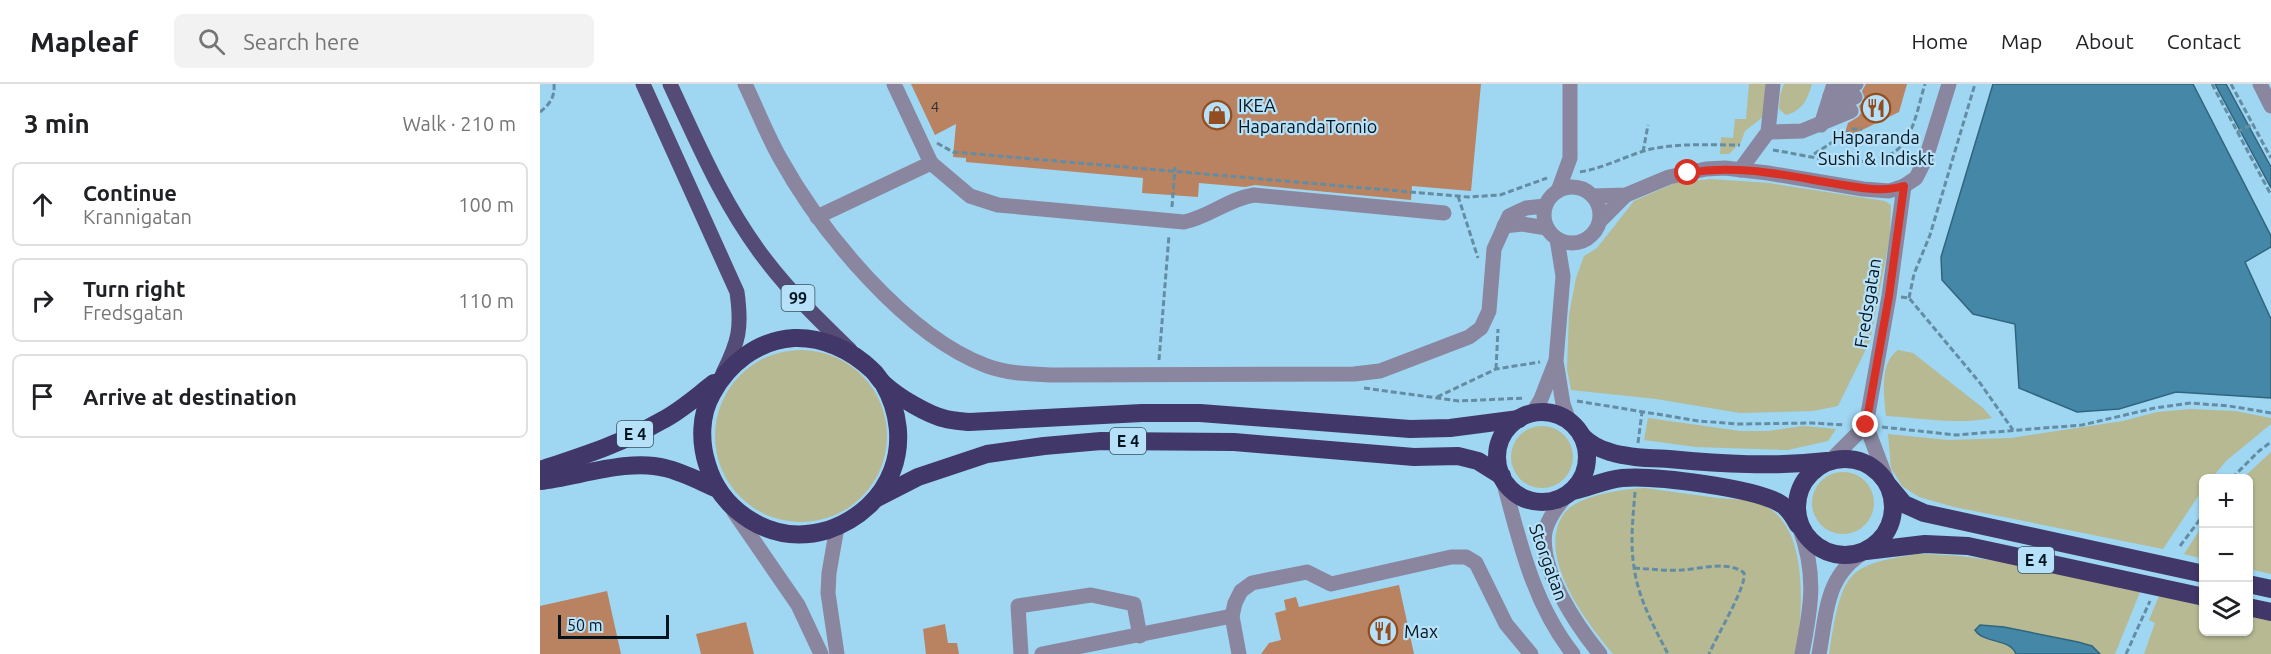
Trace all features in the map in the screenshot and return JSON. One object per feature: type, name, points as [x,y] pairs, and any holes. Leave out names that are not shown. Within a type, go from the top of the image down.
[{"type":"highway","name":"E 4","points":[[540,470],[603,449],[661,422],[680,410],[740,360],[758,348],[795,338],[838,346],[865,364],[883,383],[929,413],[947,419],[990,423],[1142,413],[1200,414],[1410,429],[1449,428],[1526,410],[1549,413],[1569,421],[1582,436],[1600,449],[1633,456],[1773,465],[1848,459],[1862,462],[1877,472],[1904,504],[1924,513],[2199,573]]},
{"type":"highway","name":"E 4","points":[[721,378],[706,410],[702,439],[709,472],[717,489],[729,504],[756,524],[785,534],[801,535],[837,527],[855,518],[877,498],[918,477],[987,454],[1101,441],[1234,442],[1414,457],[1458,456],[1478,461],[1502,476],[1514,492],[1528,500],[1547,502],[1602,482],[1625,478],[1708,485],[1751,493],[1778,502],[1790,511],[1800,529],[1814,545],[1830,553],[1847,555],[1925,544],[1968,546],[2199,596]]},
{"type":"highway","name":"E 4","points":[[877,498],[894,467],[898,441],[894,407],[883,383]]},
{"type":"highway","points":[[1502,476],[1497,458],[1500,443],[1509,427],[1526,410]]},
{"type":"highway","points":[[1569,493],[1583,477],[1587,465],[1587,453],[1582,436]]},
{"type":"highway","points":[[1800,529],[1796,508],[1801,487],[1815,469],[1832,460]]},
{"type":"highway","name":"E 4","points":[[540,481],[650,465],[674,470],[717,489]]},
{"type":"highway","points":[[1866,551],[1880,540],[1891,523],[1893,506],[1889,486]]},
{"type":"highway","points":[[2253,585],[2271,589]]},
{"type":"highway","points":[[2253,608],[2271,612]]},
{"type":"main road","points":[[643,84],[737,292],[741,320],[738,339],[721,378]]},
{"type":"main road","name":"99","points":[[670,84],[704,158],[732,209],[764,258],[807,308],[865,364]]},
{"type":"street","points":[[745,84],[780,158],[818,216],[872,281],[919,325],[961,354],[988,366],[1012,372],[1054,375],[1354,374],[1380,371],[1459,341],[1481,328],[1489,311],[1494,249],[1509,216],[1516,212],[1545,206]]},
{"type":"street","points":[[894,84],[931,163],[970,196],[998,205],[1171,222],[1195,220],[1233,201],[1254,195],[1444,213]]},
{"type":"street","points":[[1570,84],[1570,158],[1558,190],[1545,206],[1544,221],[1546,228],[1557,240],[1565,243],[1581,242]]},
{"type":"street","points":[[1740,170],[1768,132],[1773,84]]},
{"type":"street","points":[[1563,276],[1581,242],[1593,234],[1600,221],[1626,195],[1669,177],[1715,169],[1740,170],[1863,189],[1889,191],[1904,186],[1916,178],[1926,158],[1949,84]]},
{"type":"street","points":[[2260,84],[2271,106]]},
{"type":"street","points":[[1768,132],[1802,132],[1828,104],[1854,97]]},
{"type":"street","points":[[1828,104],[1854,97]]},
{"type":"street","points":[[1570,158],[1587,192],[1599,208],[1600,221]]},
{"type":"street","points":[[818,216],[931,163]]},
{"type":"street","name":"Fredsgatan","points":[[1866,425],[1889,296],[1904,186]]},
{"type":"street","points":[[1558,190],[1566,187],[1587,192],[1626,195]]},
{"type":"street","points":[[1504,226],[1522,224],[1546,228]]},
{"type":"street","points":[[1557,240],[1563,276],[1556,361],[1563,404],[1569,421]]},
{"type":"street","points":[[1526,410],[1545,390],[1556,361]]},
{"type":"street","points":[[1832,460],[1866,425],[1889,486]]},
{"type":"street","name":"Storgatan","points":[[1502,476],[1517,535],[1537,593],[1554,626],[1573,654]]},
{"type":"street","name":"Storgatan","points":[[1569,493],[1547,524],[1546,552],[1568,607],[1600,654]]},
{"type":"street","points":[[729,504],[798,605],[821,654]]},
{"type":"street","points":[[837,527],[828,593],[837,654]]},
{"type":"street","points":[[1800,529],[1809,557],[1812,585],[1802,654]]},
{"type":"street","points":[[1819,654],[1831,592],[1836,579],[1844,567],[1866,551]]},
{"type":"street","points":[[1239,654],[1232,616],[1241,591],[1252,583],[1307,572],[1331,584],[1450,557],[1466,557],[1476,563],[1506,624],[1531,654]]},
{"type":"street","points":[[1021,654],[1018,606],[1090,595],[1134,604],[1140,636]]},
{"type":"street","points":[[1042,654],[1232,616]]},
{"type":"path","points":[[540,112],[550,104],[554,84]]},
{"type":"path","points":[[1653,149],[1685,144],[1741,145],[1862,161],[1876,160],[1894,152],[1907,136],[1925,84]]},
{"type":"path","points":[[1975,84],[1930,235],[1914,274],[1909,298],[1980,383],[2013,430]]},
{"type":"path","points":[[2212,84],[2271,195]]},
{"type":"path","points":[[2231,84],[2251,125],[2271,158]]},
{"type":"path","points":[[1643,152],[1645,129],[1648,125]]},
{"type":"path","points":[[2239,132],[2251,125]]},
{"type":"path","points":[[1812,155],[1853,129],[1862,129]]},
{"type":"path","points":[[932,141],[952,152],[1175,169],[1458,196]]},
{"type":"path","points":[[1157,374],[1175,169]]},
{"type":"path","points":[[1435,398],[1496,369],[1524,363],[1556,361]]},
{"type":"path","points":[[1360,388],[1526,410]]},
{"type":"path","points":[[1576,401],[1699,421],[1738,424],[1866,425],[1956,435],[2082,425],[2155,408],[2191,403],[2229,406],[2271,414]]},
{"type":"path","points":[[1638,444],[1642,412]]},
{"type":"path","points":[[2236,474],[2271,442]]},
{"type":"path","points":[[1635,491],[1634,568],[1648,616],[1668,654]]},
{"type":"path","points":[[2180,546],[2199,521]]},
{"type":"path","points":[[1634,568],[1681,571],[1719,566],[1732,567],[1744,573],[1744,585],[1709,654]]},
{"type":"path","points":[[2126,654],[2152,598]]},
{"type":"green space","points":[[1749,84],[1768,84],[1764,116],[1745,131],[1741,142],[1729,154],[1720,154],[1721,137],[1733,138],[1735,119],[1746,119]]},
{"type":"green space","points":[[1784,84],[1812,84],[1804,104],[1786,115],[1779,109]]},
{"type":"green space","points":[[1711,179],[1769,183],[1885,201],[1891,205],[1890,236],[1870,341],[1838,406],[1813,411],[1740,413],[1656,399],[1571,390],[1567,369],[1569,315],[1576,278],[1584,256],[1597,248],[1634,201],[1675,183]]},
{"type":"green space","points":[[801,350],[818,351],[834,356],[849,364],[862,375],[873,388],[881,403],[886,419],[886,453],[881,469],[873,484],[862,497],[849,508],[834,516],[818,521],[801,522],[784,521],[768,516],[753,508],[740,497],[729,484],[721,469],[716,453],[715,436],[716,419],[721,403],[729,388],[740,375],[753,364],[768,356],[784,351]]},
{"type":"green space","points":[[1898,350],[1913,353],[1983,408],[1992,418],[1953,421],[1886,416],[1885,371],[1892,356]]},
{"type":"green space","points":[[2191,409],[2235,411],[2271,418],[2271,424],[2226,461],[2215,474],[2199,474],[2199,495],[2163,549],[1954,507],[1919,497],[1902,486],[1891,468],[1888,434],[1948,440],[2011,438],[2123,421],[2157,412]]},
{"type":"green space","points":[[1648,418],[1740,431],[1768,431],[1803,426],[1836,429],[1828,441],[1788,450],[1696,447],[1644,440]]},
{"type":"green space","points":[[1542,426],[1564,435],[1573,457],[1564,479],[1542,488],[1520,479],[1511,457],[1520,435]]},
{"type":"green space","points":[[2271,452],[2271,574],[2253,570],[2253,474],[2247,474]]},
{"type":"green space","points":[[1843,472],[1865,481],[1874,503],[1865,525],[1843,534],[1821,525],[1812,503],[1821,481]]},
{"type":"green space","points":[[1645,488],[1750,501],[1773,511],[1786,526],[1794,545],[1799,568],[1801,591],[1796,654],[1613,654],[1590,625],[1568,589],[1556,550],[1556,532],[1563,515],[1578,502],[1601,494]]},
{"type":"green space","points":[[2199,531],[2199,558],[2184,554]]},
{"type":"green space","points":[[1917,554],[2001,562],[2140,592],[2115,654],[1829,654],[1843,590],[1854,574],[1876,563]]},
{"type":"green space","points":[[2159,596],[2199,605],[2199,636],[2253,636],[2253,617],[2271,621],[2271,654],[2144,654],[2155,623],[2149,620]]},
{"type":"water","points":[[1993,84],[2193,84],[2271,236],[2271,247],[2245,262],[2271,319],[2271,398],[2176,392],[2119,409],[2077,412],[2019,388],[2015,324],[1973,314],[1942,280],[1941,257]]},
{"type":"water","points":[[2215,84],[2226,84],[2271,167],[2271,188]]},
{"type":"water","points":[[1980,625],[2004,627],[2078,642],[2092,646],[2100,654],[2016,654],[2008,645],[1979,634],[1975,630]]},
{"type":"building","name":"IKEA HaparandaTornio","points":[[911,84],[1481,84],[1471,191],[1412,186],[1411,200],[1255,185],[1245,187],[1199,183],[1198,197],[1142,193],[1143,178],[966,162],[966,158],[953,157],[956,124],[935,135]]},
{"type":"building","points":[[1866,84],[1907,84],[1899,112],[1856,133],[1844,136],[1848,123],[1861,113],[1859,106],[1865,99],[1862,91]]},
{"type":"building","points":[[1399,585],[1414,654],[1261,654],[1269,643],[1281,640],[1275,613],[1286,610],[1284,600],[1296,597],[1299,607]]},
{"type":"building","points":[[607,591],[621,654],[540,654],[540,606]]},
{"type":"building","points":[[746,622],[754,654],[701,654],[696,634]]},
{"type":"building","points":[[945,624],[948,643],[957,643],[959,654],[926,654],[923,629]]},
{"type":"place","name":"Haparanda Sushi & Indiskt","points":[[1876,108]]},
{"type":"place","name":"IKEA HaparandaTornio","points":[[1217,115]]},
{"type":"place","name":"Max","points":[[1383,631]]},
{"type":"route","points":[[1688,173],[1725,168],[1863,189],[1889,191],[1904,186],[1889,296],[1866,425]]}]
